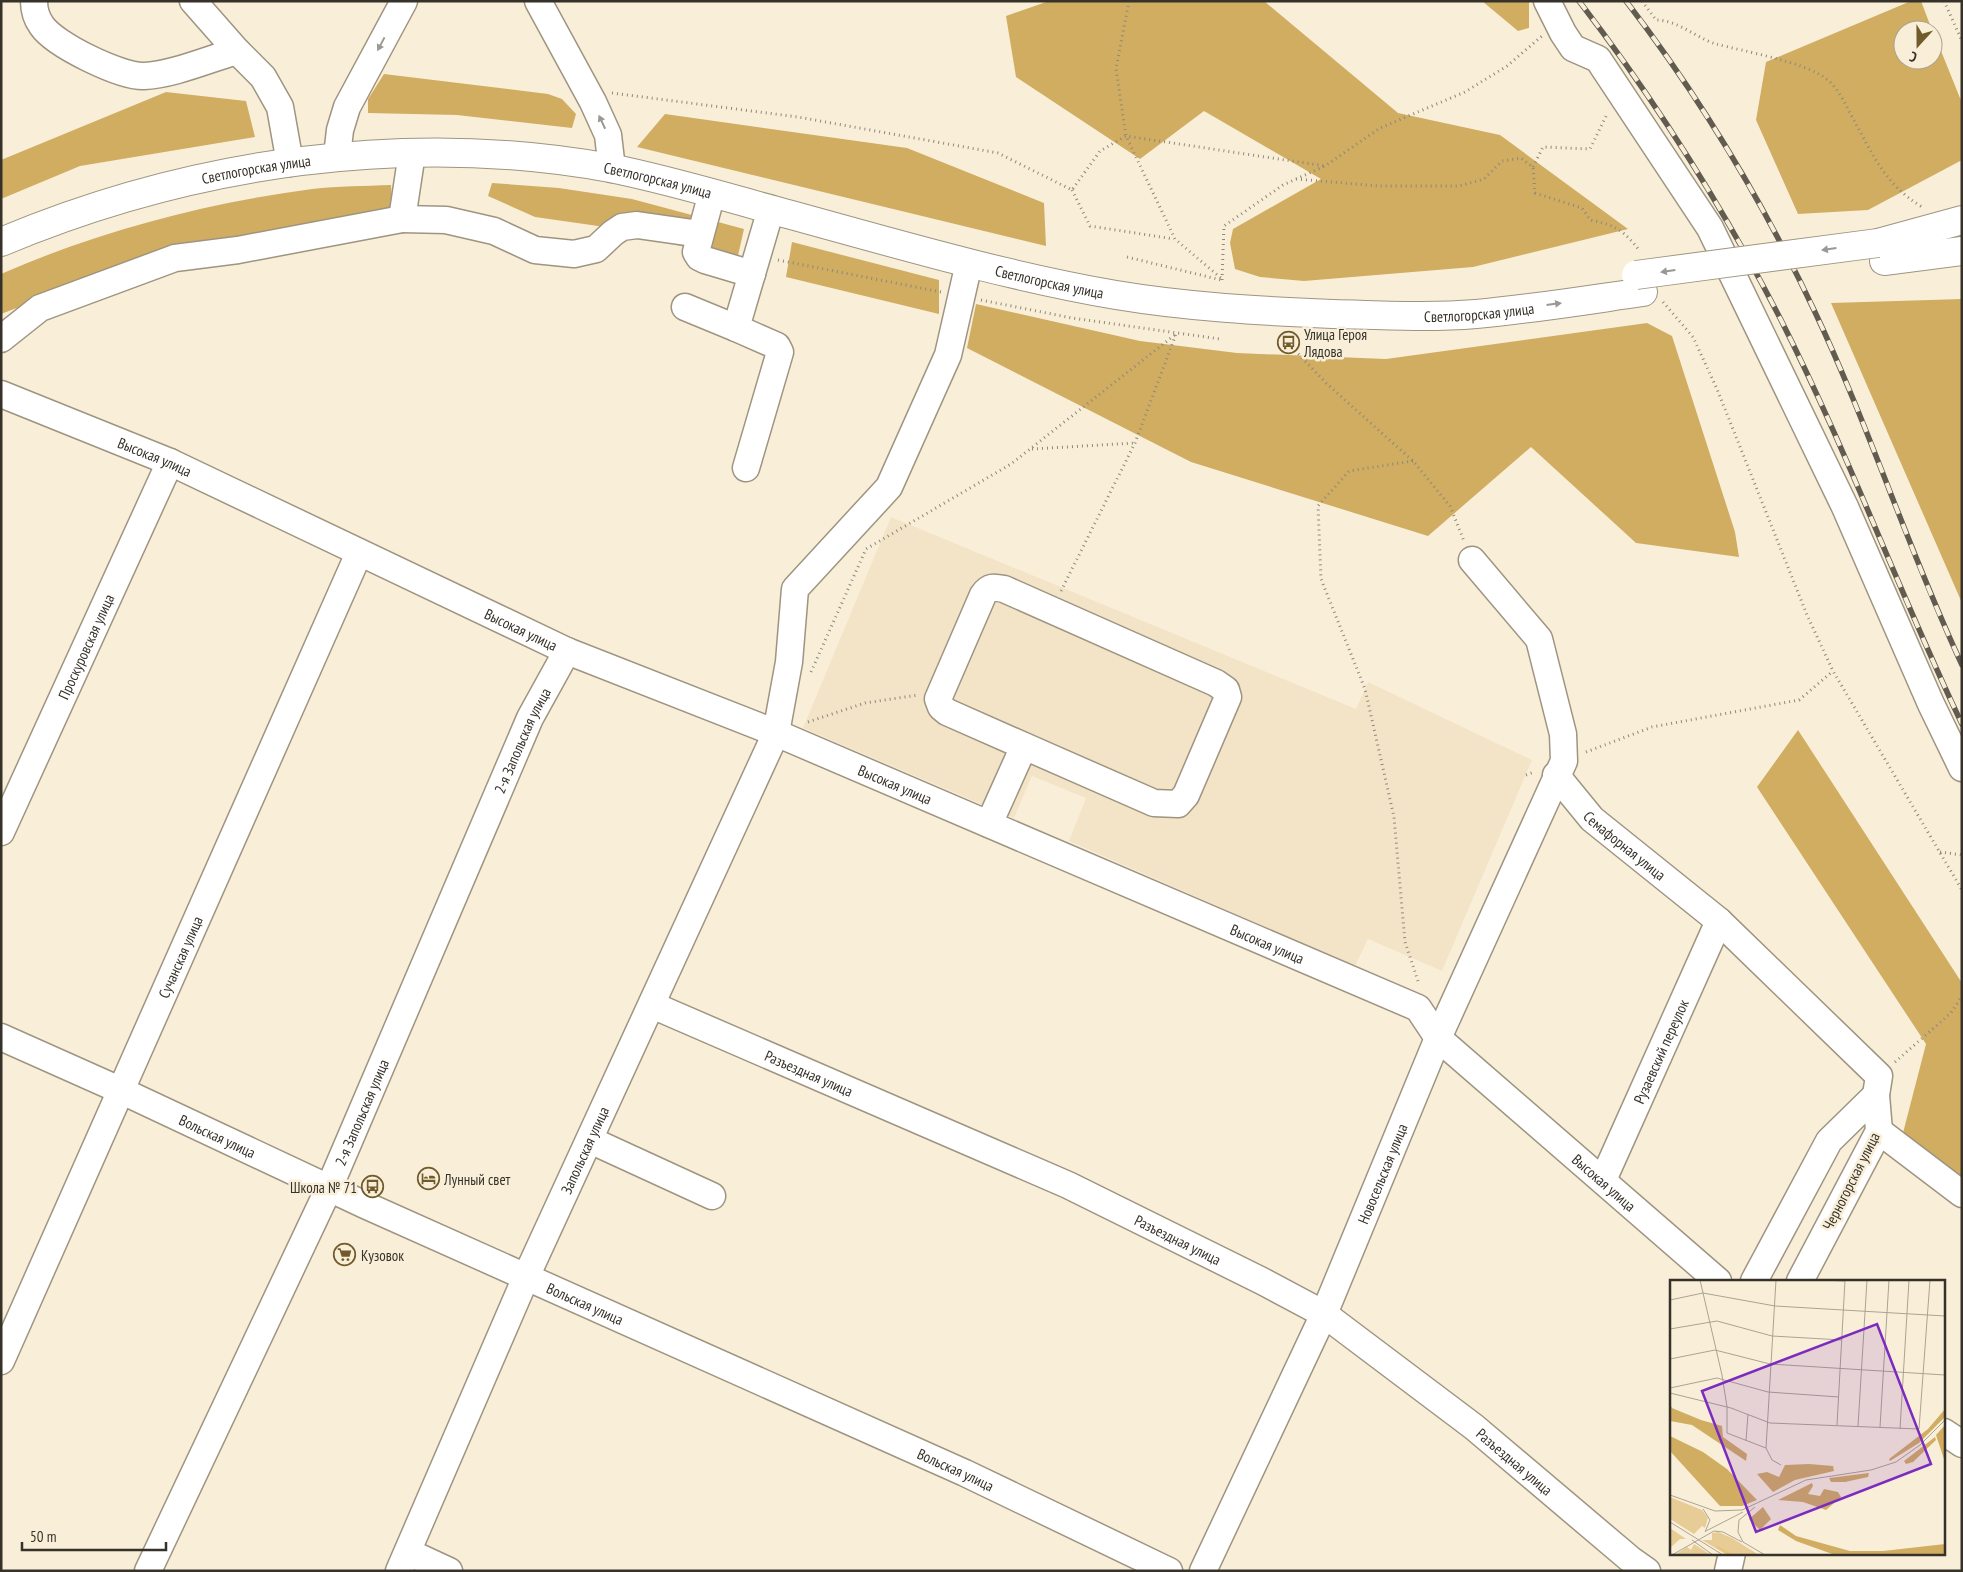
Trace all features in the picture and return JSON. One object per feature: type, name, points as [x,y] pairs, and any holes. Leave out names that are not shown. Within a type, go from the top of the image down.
[{"type":"main road","name":"Светлогорская улица","points":[[1,242],[39,226],[106,203],[170,186],[290,163],[337,156],[472,153],[539,158],[612,169],[712,193],[1046,282],[1154,301],[1222,308],[1422,317],[1478,314],[1640,273],[1881,252]]},
{"type":"main road","points":[[1881,252],[1962,220]]},
{"type":"main road","points":[[1881,252],[1962,231]]},
{"type":"main road","points":[[1881,252],[1962,251]]},
{"type":"main road","points":[[1881,252],[1962,263]]},
{"type":"street","points":[[34,1],[34,12],[43,28],[71,48],[112,70],[143,76],[237,51]]},
{"type":"street","points":[[193,1],[237,51],[263,76],[280,107],[290,163]]},
{"type":"street","points":[[337,156],[340,130],[347,107],[404,1]]},
{"type":"street","points":[[538,1],[608,135],[612,169]]},
{"type":"street","points":[[1552,12],[1573,48],[1598,59],[1710,228],[1845,507],[1931,704],[1962,768]]},
{"type":"street","points":[[402,219],[412,153]]},
{"type":"street","points":[[712,193],[696,252],[699,257],[752,274]]},
{"type":"street","points":[[736,328],[771,209]]},
{"type":"street","points":[[1,339],[40,308],[175,258],[238,250],[402,219],[446,220],[494,231],[535,250],[574,254],[596,249],[622,227],[637,225],[700,234]]},
{"type":"street","name":"Запольская улица","points":[[404,1562],[526,1277],[776,733],[789,662],[795,589],[889,487],[948,354],[969,263]]},
{"type":"street","points":[[685,307],[768,341],[777,346],[780,352],[746,468]]},
{"type":"street","name":"Высокая улица","points":[[1,394],[170,462],[567,651],[776,733],[1418,1008],[1438,1038],[1717,1280]]},
{"type":"street","name":"Проскуровская улица","points":[[1,832],[170,462]]},
{"type":"street","name":"Сучанская улица","points":[[1,1361],[360,553]]},
{"type":"street","points":[[1472,560],[1539,639],[1563,734],[1560,768]]},
{"type":"street","points":[[993,587],[1004,589],[1051,610],[1226,690],[1228,697],[1186,795],[1178,804],[1154,804],[940,707],[938,699],[940,692],[987,589],[993,587]]},
{"type":"street","name":"2-я Запольская улица","points":[[148,1571],[329,1188],[530,718],[567,651]]},
{"type":"street","points":[[989,824],[1024,746]]},
{"type":"street","name":"Семафорная улица","points":[[1560,768],[1592,819],[1719,921],[1877,1086]]},
{"type":"street","name":"Новосельская улица","points":[[1203,1571],[1324,1314],[1438,1038],[1560,768]]},
{"type":"street","name":"Рузаевский переулок","points":[[1603,1180],[1719,921]]},
{"type":"street","name":"Разъездная улица","points":[[652,1005],[1068,1185],[1262,1281],[1324,1314],[1474,1427],[1630,1559],[1647,1571]]},
{"type":"street","name":"Вольская улица","points":[[1,1037],[122,1091],[329,1188],[965,1473],[1169,1571]]},
{"type":"street","points":[[1755,1280],[1829,1141],[1877,1086]]},
{"type":"street","name":"Черногорская улица","points":[[1794,1278],[1879,1131],[1877,1086]]},
{"type":"street","points":[[1879,1131],[1962,1194]]},
{"type":"street","points":[[590,1140],[712,1196]]},
{"type":"street","points":[[1946,1433],[1962,1444]]},
{"type":"street","points":[[1728,1571],[1732,1554]]},
{"type":"street","points":[[404,1562],[449,1571]]},
{"type":"path","points":[[1129,1],[1116,70],[1126,136],[1175,239],[1222,280]]},
{"type":"path","points":[[1642,1],[1656,20],[1665,20],[1713,43],[1802,67],[1824,77],[1836,89],[1886,176],[1903,195],[1926,210]]},
{"type":"path","points":[[1944,1],[1962,42]]},
{"type":"path","points":[[1222,280],[1224,226],[1283,185],[1325,166],[1380,128],[1465,92],[1507,66],[1552,12]]},
{"type":"path","points":[[585,89],[798,117],[998,153],[1072,190],[1090,226],[1175,239]]},
{"type":"path","points":[[1624,96],[1610,109],[1590,149],[1543,147],[1533,167],[1535,193],[1582,208],[1590,220],[1611,224],[1626,233],[1640,273]]},
{"type":"path","points":[[1072,190],[1100,151],[1126,136],[1325,166]]},
{"type":"path","points":[[1296,179],[1379,186],[1459,186],[1484,179],[1502,161],[1521,158],[1533,167]]},
{"type":"path","points":[[1127,257],[1222,280]]},
{"type":"path","points":[[810,674],[866,549],[1011,464],[1176,334],[1220,339]]},
{"type":"path","points":[[1051,610],[1135,443],[1176,334]]},
{"type":"path","points":[[1693,337],[1717,389],[1807,615],[1833,672],[1962,889],[1962,895]]},
{"type":"path","points":[[1288,343],[1326,383],[1413,461],[1450,506],[1472,560]]},
{"type":"path","points":[[1032,449],[1135,443]]},
{"type":"path","points":[[1413,461],[1349,471],[1318,506],[1322,579],[1365,689],[1394,817],[1405,942],[1421,995],[1418,1008]]},
{"type":"path","points":[[1526,775],[1560,768],[1652,727],[1799,700],[1833,672]]},
{"type":"path","points":[[776,733],[865,703],[940,692]]},
{"type":"path","points":[[1940,852],[1962,855]]},
{"type":"path","points":[[1877,1086],[1951,1013],[1962,996]]},
{"type":"shaded area","points":[[1049,1],[1264,1],[1398,113],[1500,135],[1628,229],[1473,267],[1304,281],[1260,277],[1235,269],[1230,243],[1233,229],[1321,179],[1204,111],[1140,159],[1016,77],[1006,16]]},
{"type":"shaded area","points":[[1482,1],[1529,1],[1529,28],[1518,31]]},
{"type":"shaded area","points":[[1911,1],[1921,1],[1928,20],[1893,20],[1893,70],[1943,70],[1943,56],[1962,103],[1962,160],[1868,210],[1798,214],[1756,120],[1766,62]]},
{"type":"shaded area","points":[[384,74],[548,94],[562,99],[576,114],[572,128],[457,115],[368,113],[368,99]]},
{"type":"shaded area","points":[[166,92],[246,101],[255,137],[80,166],[1,199],[1,160]]},
{"type":"shaded area","points":[[665,114],[907,148],[1044,203],[1046,246],[637,147]]},
{"type":"shaded area","points":[[492,183],[559,188],[632,199],[744,229],[737,260],[605,227],[535,217],[488,196]]},
{"type":"shaded area","points":[[391,185],[393,215],[100,276],[1,314],[1,274],[115,232],[193,211],[272,195],[312,189]]},
{"type":"shaded area","points":[[792,242],[939,280],[939,314],[786,277]]},
{"type":"shaded area","points":[[1962,299],[1962,603],[1831,303]]},
{"type":"shaded area","points":[[976,304],[1140,341],[1237,353],[1386,359],[1647,323],[1672,336],[1735,532],[1739,557],[1636,543],[1531,447],[1428,536],[1191,462],[967,348]]},
{"type":"shaded area","points":[[891,517],[1356,709],[1368,682],[1532,760],[1442,971],[1368,939],[1355,966],[1069,841],[1086,798],[1032,776],[1014,818],[803,728]]},
{"type":"shaded area","points":[[1798,730],[1962,983],[1962,1203],[1897,1156],[1926,1044],[1757,787]]},
{"type":"railway","points":[[1579,1],[1607,38],[1687,155],[1735,236],[1780,318],[1828,418],[1916,623],[1962,724]]},
{"type":"railway","points":[[1626,1],[1704,112],[1751,190],[1794,270],[1853,398],[1924,577],[1962,665]]},
{"type":"place","name":"Улица Героя Лядова","points":[[1288,343]]},
{"type":"place","name":"Лунный свет","points":[[428,1179]]},
{"type":"place","name":"Школа № 71","points":[[373,1187]]},
{"type":"place","name":"Кузовок","points":[[345,1255]]}]
